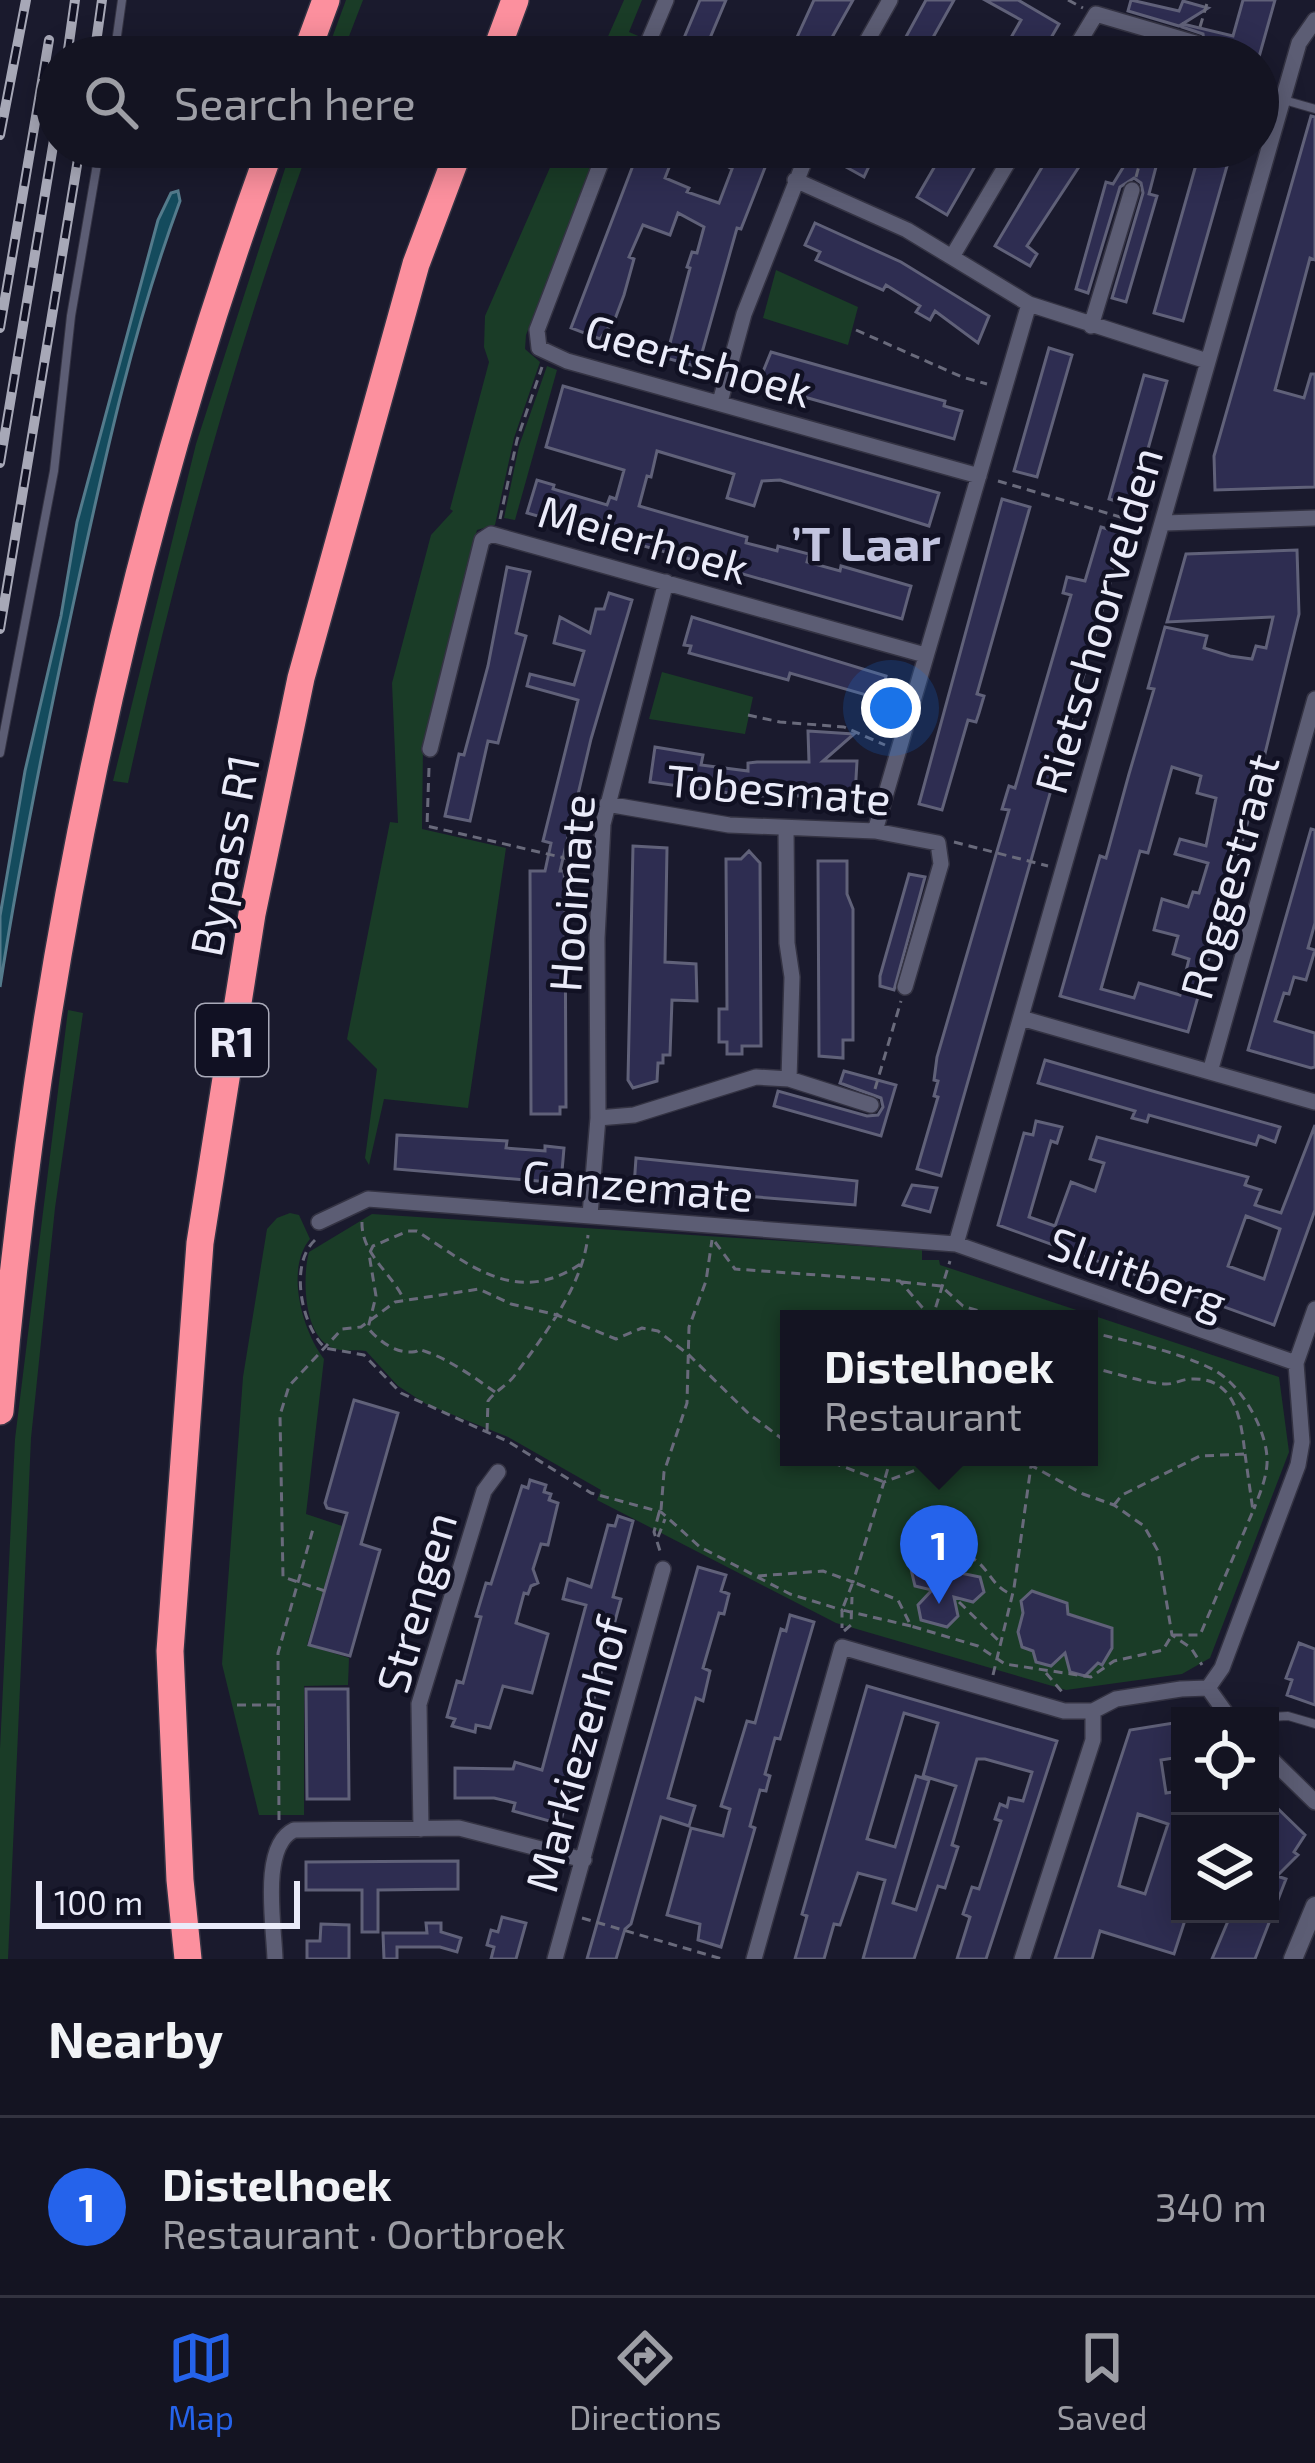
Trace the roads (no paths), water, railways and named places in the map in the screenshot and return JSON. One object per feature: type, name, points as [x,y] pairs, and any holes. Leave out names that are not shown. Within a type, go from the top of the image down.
[{"type":"highway","points":[[312,36],[326,0]]},
{"type":"highway","points":[[502,36],[515,0]]},
{"type":"highway","points":[[0,1411],[11,1275],[51,992],[114,678],[189,395],[264,168]]},
{"type":"highway","name":"Bypass R1","points":[[188,1959],[170,1652],[200,1243],[252,914],[301,678],[416,264],[452,168]]},
{"type":"street","points":[[651,36],[666,0]]},
{"type":"street","points":[[870,36],[890,0]]},
{"type":"street","points":[[1083,36],[1096,14],[1169,36]]},
{"type":"street","name":"Rietschoorvelden","points":[[1279,114],[1299,43],[1315,20]]},
{"type":"street","name":"Geertshoek","points":[[600,168],[537,330],[538,348],[979,476]]},
{"type":"street","points":[[720,402],[744,314],[800,168]]},
{"type":"street","points":[[953,255],[1005,168]]},
{"type":"street","name":"Rietschoorvelden","points":[[956,1244],[1263,168]]},
{"type":"street","points":[[795,180],[907,230],[1029,304],[1208,361]]},
{"type":"street","points":[[1091,326],[1132,190]]},
{"type":"street","points":[[875,831],[1029,304]]},
{"type":"street","points":[[1164,524],[1315,518]]},
{"type":"street","name":"Meierhoek","points":[[430,749],[482,540],[490,534],[926,655]]},
{"type":"street","name":"Hooimate","points":[[590,1215],[598,1118],[597,938],[607,804],[667,582]]},
{"type":"street","name":"Roggestraat","points":[[1210,1072],[1315,699]]},
{"type":"street","name":"Tobesmate","points":[[607,804],[667,817],[932,839],[941,848],[941,864],[905,987]]},
{"type":"street","points":[[786,827],[792,977],[789,1079]]},
{"type":"street","points":[[1021,1018],[1315,1102]]},
{"type":"street","points":[[598,1118],[634,1115],[756,1077],[789,1079],[871,1105]]},
{"type":"street","name":"Ganzemate","points":[[324,1228],[368,1199],[590,1215],[710,1233],[956,1244]]},
{"type":"street","name":"Sluitberg","points":[[956,1244],[1296,1363]]},
{"type":"street","points":[[754,1959],[843,1639],[1064,1712],[1093,1711],[1116,1700],[1208,1688],[1222,1667],[1306,1464],[1296,1363],[1315,1310]]},
{"type":"street","name":"Strengen","points":[[422,1829],[419,1704],[484,1491],[498,1472]]},
{"type":"street","name":"Markiezenhof","points":[[555,1959],[663,1569]]},
{"type":"street","points":[[1208,1688],[1222,1707]]},
{"type":"street","points":[[1022,1959],[1093,1740],[1093,1711]]},
{"type":"street","points":[[1279,1767],[1315,1802]]},
{"type":"street","points":[[274,1959],[273,1858],[279,1840],[294,1830],[479,1831],[584,1860]]},
{"type":"street","points":[[1294,1959],[1315,1906]]},
{"type":"lane","points":[[117,36],[122,0]]},
{"type":"lane","points":[[1283,100],[1315,109]]},
{"type":"lane","points":[[0,753],[54,471],[70,316],[96,168]]},
{"type":"lane","points":[[1279,1716],[1315,1724]]},
{"type":"water","points":[[178,191],[180,201],[135,342],[99,485],[36,784],[0,987],[0,916],[77,522],[158,220],[171,193]]},
{"type":"railway","points":[[0,135],[26,0]]},
{"type":"railway","points":[[70,36],[75,0]]},
{"type":"railway","points":[[97,36],[102,0]]},
{"type":"railway","points":[[0,328],[36,116]]},
{"type":"railway","points":[[0,463],[49,168]]},
{"type":"railway","points":[[0,629],[77,168]]},
{"type":"place","name":"Distelhoek","points":[[939,1604]]},
{"type":"district","name":"’T Laar","points":[[866,542]]}]
